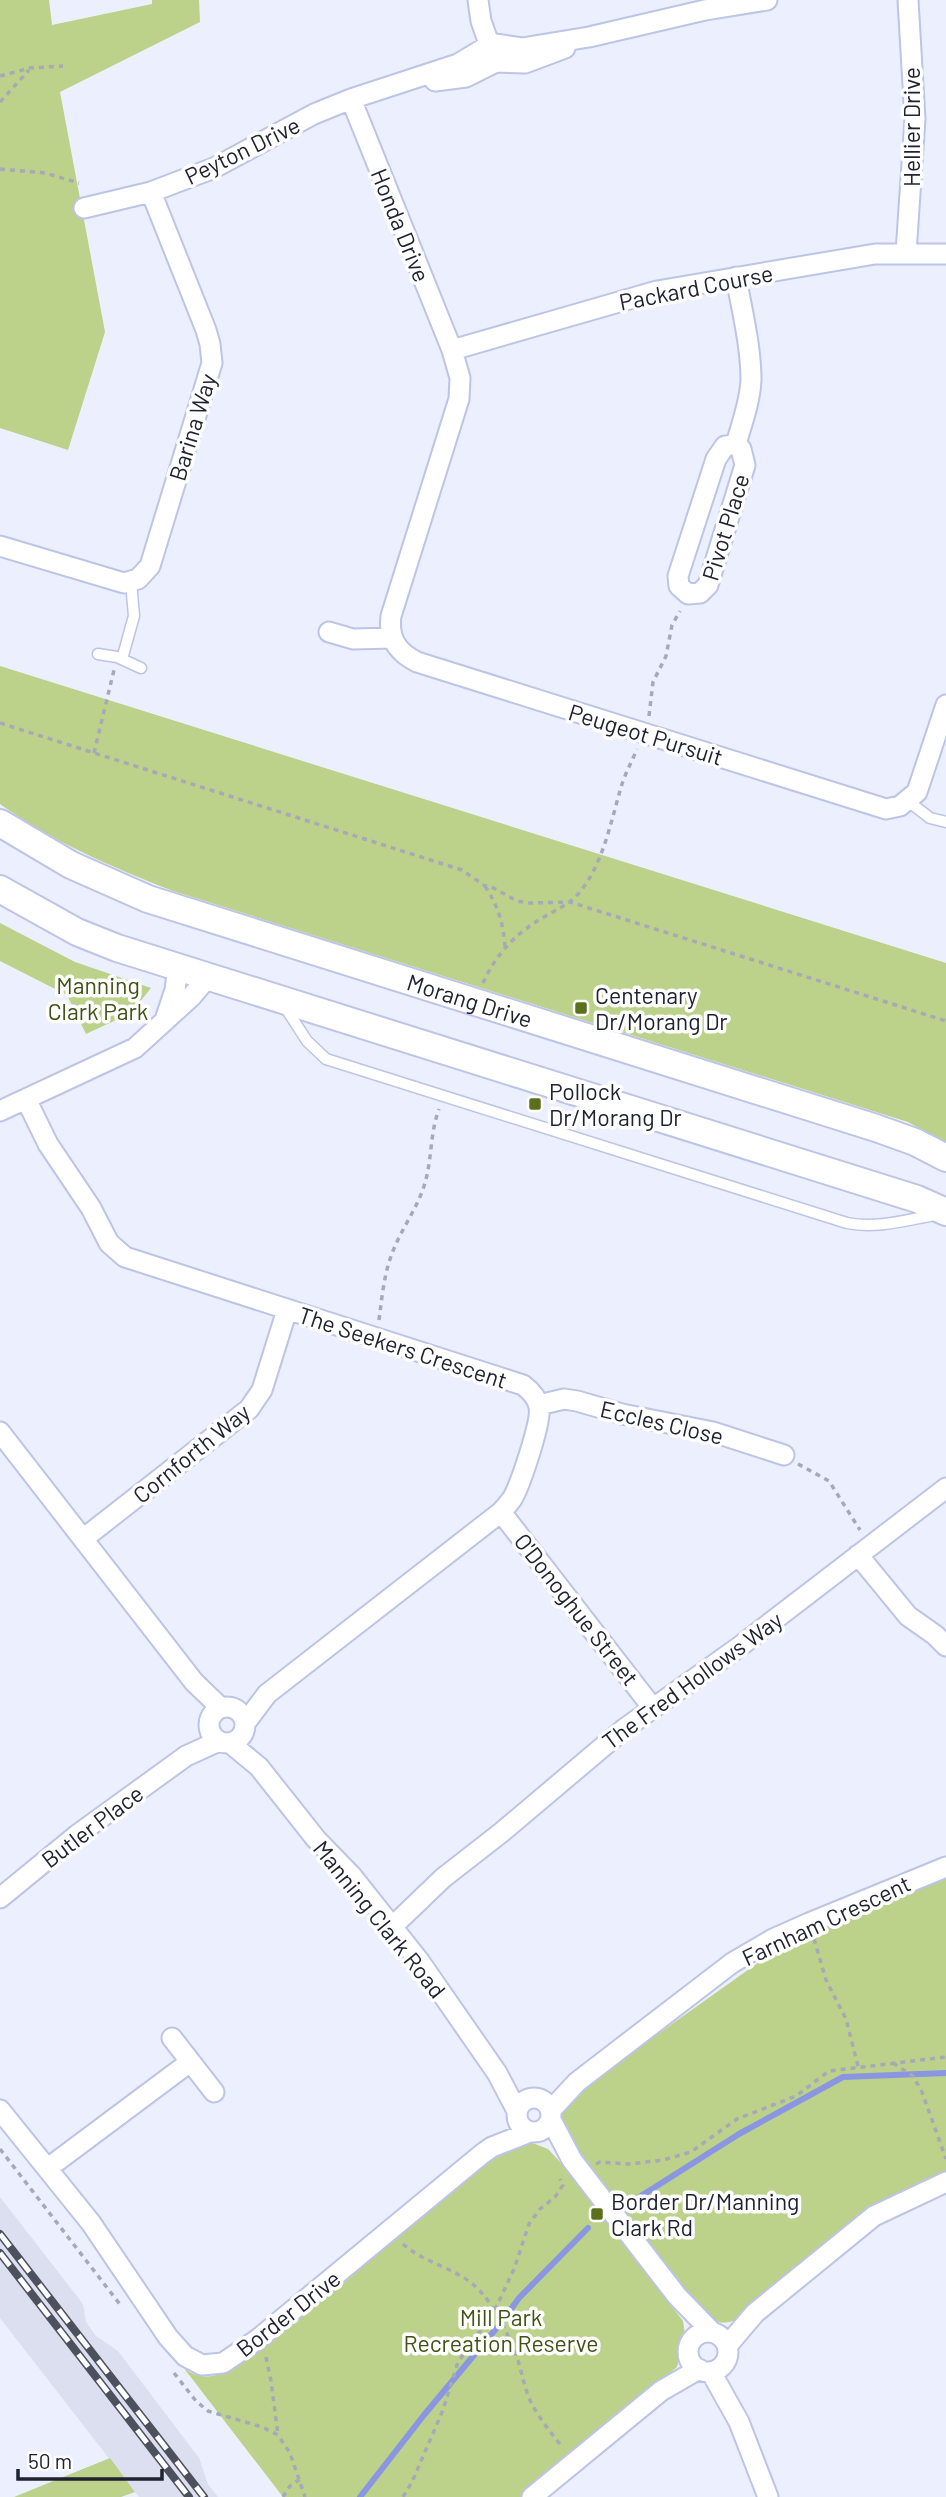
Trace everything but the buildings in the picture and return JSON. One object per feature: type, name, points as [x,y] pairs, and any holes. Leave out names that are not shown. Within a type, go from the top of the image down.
[{"type":"main road","name":"Morang Drive","points":[[0,823],[71,865],[148,899],[876,1128],[915,1142],[946,1158]]},
{"type":"main road","points":[[0,889],[77,932],[117,948],[917,1199],[946,1213]]},
{"type":"street","points":[[481,0],[493,50]]},
{"type":"street","name":"Peyton Drive","points":[[84,208],[151,192],[214,168],[314,114],[351,99],[398,84],[466,77],[493,50],[525,63],[538,60],[589,37],[705,10],[767,0]]},
{"type":"street","name":"Hellier Drive","points":[[906,253],[915,119],[908,0]]},
{"type":"street","name":"Honda Drive","points":[[351,99],[452,350]]},
{"type":"street","name":"Barina Way","points":[[131,582],[138,579],[150,566],[212,363],[206,330],[151,192]]},
{"type":"street","name":"Packard Course","points":[[452,350],[628,299],[736,277],[875,254],[946,254]]},
{"type":"street","name":"Pivot Place","points":[[736,277],[751,381],[747,407],[736,444]]},
{"type":"street","points":[[328,632],[353,639],[392,638],[391,616],[458,399],[460,378],[452,350]]},
{"type":"street","name":"Pivot Place","points":[[736,444],[741,449],[745,465],[711,576],[705,590],[693,595],[688,594],[679,586],[678,576],[720,452],[726,446],[736,444]]},
{"type":"street","points":[[0,545],[116,582],[131,582]]},
{"type":"street","name":"Peugeot Pursuit","points":[[392,638],[400,652],[417,662],[881,808],[892,808],[908,801]]},
{"type":"street","points":[[908,801],[921,784],[946,705]]},
{"type":"street","points":[[165,1021],[175,990],[178,967]]},
{"type":"street","points":[[0,1111],[119,1058],[149,1037],[191,998],[208,977]]},
{"type":"street","name":"The Seekers Crescent","points":[[26,1099],[54,1153],[81,1191],[116,1250],[142,1264],[523,1385],[535,1396],[539,1405]]},
{"type":"street","name":"Cornforth Way","points":[[83,1539],[249,1409],[262,1390],[287,1310]]},
{"type":"street","name":"Eccles Close","points":[[539,1405],[564,1399],[577,1401],[622,1414],[713,1432],[784,1455]]},
{"type":"street","points":[[227,1725],[501,1512],[518,1486],[539,1419],[539,1405]]},
{"type":"street","name":"Manning Clark Road","points":[[0,1432],[316,1839],[351,1875],[420,1962],[497,2073],[534,2115],[565,2166],[677,2296],[709,2351],[768,2497]]},
{"type":"street","name":"The Fred Hollows Way","points":[[387,1921],[502,1832],[652,1707],[739,1647],[946,1488]]},
{"type":"street","name":"O'Donoghue Street","points":[[501,1512],[652,1707]]},
{"type":"street","points":[[865,1550],[908,1616],[946,1646]]},
{"type":"street","name":"Butler Place","points":[[0,1898],[77,1835],[227,1725]]},
{"type":"street","name":"Farnham Crescent","points":[[534,2115],[732,1963],[809,1923],[946,1867]]},
{"type":"street","points":[[172,2038],[214,2092]]},
{"type":"street","points":[[48,2168],[190,2062]]},
{"type":"street","name":"Border Drive","points":[[0,2110],[91,2223],[145,2305],[185,2356],[202,2365],[214,2365],[237,2356],[534,2115]]},
{"type":"street","points":[[532,2497],[874,2216],[946,2182]]},
{"type":"lane","points":[[122,659],[134,615],[131,582]]},
{"type":"lane","points":[[98,654],[122,659],[141,668]]},
{"type":"lane","points":[[908,801],[930,818],[946,822]]},
{"type":"lane","points":[[281,1000],[307,1041],[326,1059],[847,1223],[864,1227],[877,1226],[946,1213]]},
{"type":"path","points":[[0,76],[30,68],[63,66]]},
{"type":"path","points":[[0,102],[30,68]]},
{"type":"path","points":[[0,169],[45,173],[79,183]]},
{"type":"path","points":[[474,1002],[486,976],[505,947],[523,930],[570,902],[593,872],[622,785],[644,733],[653,682],[666,656],[672,625],[688,594]]},
{"type":"path","points":[[94,752],[115,667],[122,659]]},
{"type":"path","points":[[0,723],[462,870],[485,886],[496,903],[502,917],[505,947]]},
{"type":"path","points":[[485,886],[517,901],[570,902],[946,1021]]},
{"type":"path","points":[[379,1320],[389,1262],[423,1189],[435,1119],[444,1096]]},
{"type":"path","points":[[784,1455],[829,1481],[865,1550]]},
{"type":"path","points":[[809,1923],[826,1980],[846,2019],[858,2066]]},
{"type":"path","points":[[600,2162],[629,2164],[663,2160],[691,2152],[737,2119],[796,2096],[829,2071],[946,2057]]},
{"type":"path","points":[[893,2063],[913,2076],[946,2159]]},
{"type":"path","points":[[403,2497],[443,2410],[458,2362],[494,2312],[514,2269],[529,2224],[563,2185],[565,2166]]},
{"type":"path","points":[[389,2230],[410,2250],[457,2274],[480,2291],[515,2352],[529,2398],[542,2420],[575,2462]]},
{"type":"path","points":[[258,2339],[264,2350],[271,2381],[278,2435]]},
{"type":"path","points":[[283,2497],[290,2486],[300,2479]]},
{"type":"shaded area","points":[[0,2197],[83,2304],[86,2322],[96,2336],[118,2351],[199,2458],[208,2484],[218,2497],[139,2497],[0,2318]]},
{"type":"green space","points":[[0,0],[49,0],[52,25],[152,4],[152,0],[199,0],[200,22],[60,92],[105,332],[68,450],[0,428]]},
{"type":"green space","points":[[0,666],[946,963],[946,1143],[908,1122],[173,891],[62,842],[0,804]]},
{"type":"green space","name":"Manning Clark Park","points":[[0,923],[75,962],[151,988],[131,1013],[86,1034],[67,995],[0,961]]},
{"type":"green space","points":[[946,1877],[946,2174],[864,2214],[735,2320],[724,2323],[713,2320],[706,2316],[567,2137],[561,2119],[564,2106],[572,2095],[793,1938]]},
{"type":"green space","name":"Mill Park Recreation Reserve","points":[[530,2142],[548,2149],[562,2164],[683,2321],[685,2334],[677,2367],[521,2497],[283,2497],[183,2367],[197,2375],[211,2376],[240,2365],[498,2153]]},
{"type":"green space","points":[[110,2458],[135,2492],[121,2497],[14,2497]]},
{"type":"waterway","points":[[633,2201],[739,2134],[843,2077],[946,2073]]},
{"type":"waterway","points":[[360,2497],[519,2298],[588,2228]]},
{"type":"railway","points":[[0,2234],[204,2497]]},
{"type":"railway","points":[[0,2253],[189,2497]]},
{"type":"place","name":"Centenary Dr/Morang Dr","points":[[581,1008]]},
{"type":"place","name":"Pollock Dr/Morang Dr","points":[[535,1104]]},
{"type":"place","name":"Border Dr/Manning Clark Rd","points":[[597,2214]]}]
